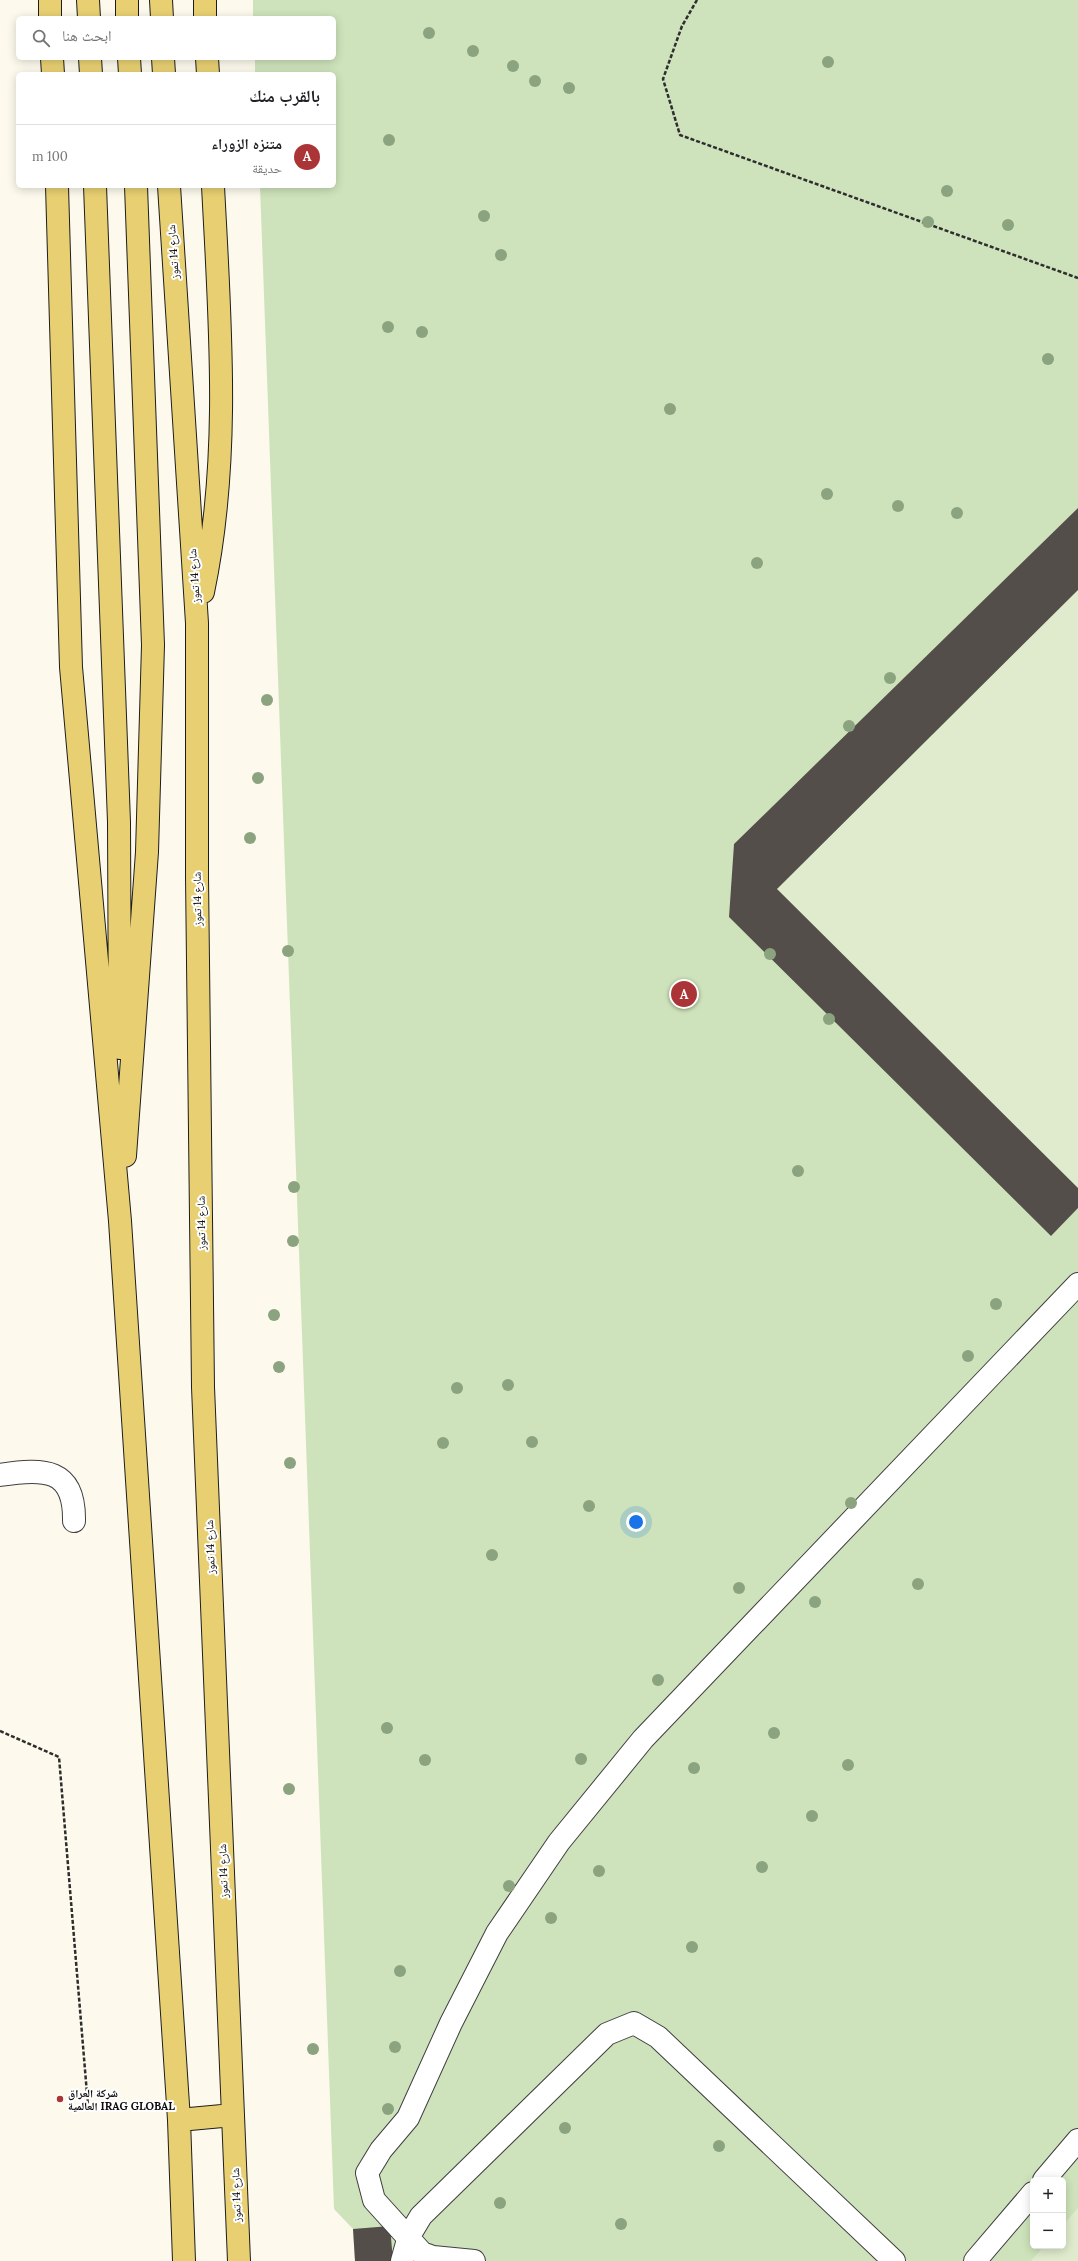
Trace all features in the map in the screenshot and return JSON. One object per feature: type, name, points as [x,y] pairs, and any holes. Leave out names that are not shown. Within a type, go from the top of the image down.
[{"type":"main road","points":[[50,0],[50,16]]},
{"type":"main road","points":[[88,0],[89,16]]},
{"type":"main road","points":[[126,0],[127,16]]},
{"type":"main road","points":[[161,0],[162,16]]},
{"type":"main road","points":[[205,0],[205,16]]},
{"type":"main road","points":[[52,60],[53,72]]},
{"type":"main road","points":[[90,60],[91,72]]},
{"type":"main road","points":[[129,60],[130,72]]},
{"type":"main road","points":[[164,60],[164,72]]},
{"type":"main road","points":[[207,60],[208,72]]},
{"type":"main road","points":[[56,188],[71,667],[120,1221],[179,2120],[184,2261]]},
{"type":"main road","points":[[95,188],[119,822],[120,1221]]},
{"type":"main road","points":[[120,1221],[147,852],[153,653],[136,188]]},
{"type":"main road","name":"شارع 14 تموز","points":[[168,188],[196,623],[196,877],[203,1387],[239,2261]]},
{"type":"main road","points":[[196,623],[214,521],[222,418],[213,188]]},
{"type":"main road","points":[[179,2120],[233,2115]]},
{"type":"street","points":[[474,2261],[433,2257],[422,2253],[409,2236],[374,2200],[367,2173],[381,2150],[408,2118],[451,2023],[498,1932],[559,1842],[643,1739],[1078,1284]]},
{"type":"street","points":[[0,1475],[25,1472],[54,1475],[66,1483],[72,1495],[74,1521]]},
{"type":"street","points":[[402,2261],[409,2236],[421,2216],[607,2034],[634,2023],[658,2037],[894,2261]]},
{"type":"street","points":[[1047,2177],[1078,2140]]},
{"type":"street","points":[[975,2261],[1030,2197]]},
{"type":"path","points":[[697,0],[682,26],[663,79],[680,135],[1078,278]]},
{"type":"path","points":[[0,1731],[59,1757],[88,2106]]},
{"type":"green space","points":[[253,0],[1078,0],[1078,2261],[355,2261],[353,2229],[334,2209],[260,188],[336,188],[336,72],[255,72],[255,60],[336,60],[336,16],[253,16]]},
{"type":"green space","points":[[1078,508],[1078,1208],[1051,1236],[729,917],[734,844]]},
{"type":"green space","points":[[1078,2208],[1078,2261],[1031,2261],[1041,2249],[1066,2249],[1066,2222]]},
{"type":"building","points":[[1078,508],[1078,590],[777,889],[1078,1188],[1078,1208],[1051,1236],[729,917],[734,844]]},
{"type":"building","points":[[390,2226],[393,2261],[355,2261],[353,2229]]},
{"type":"place","name":"متنزه الزوراء","points":[[684,994]]},
{"type":"place","name":"شركة العراق العالمية IRAG GLOBAL","points":[[60,2099]]}]
